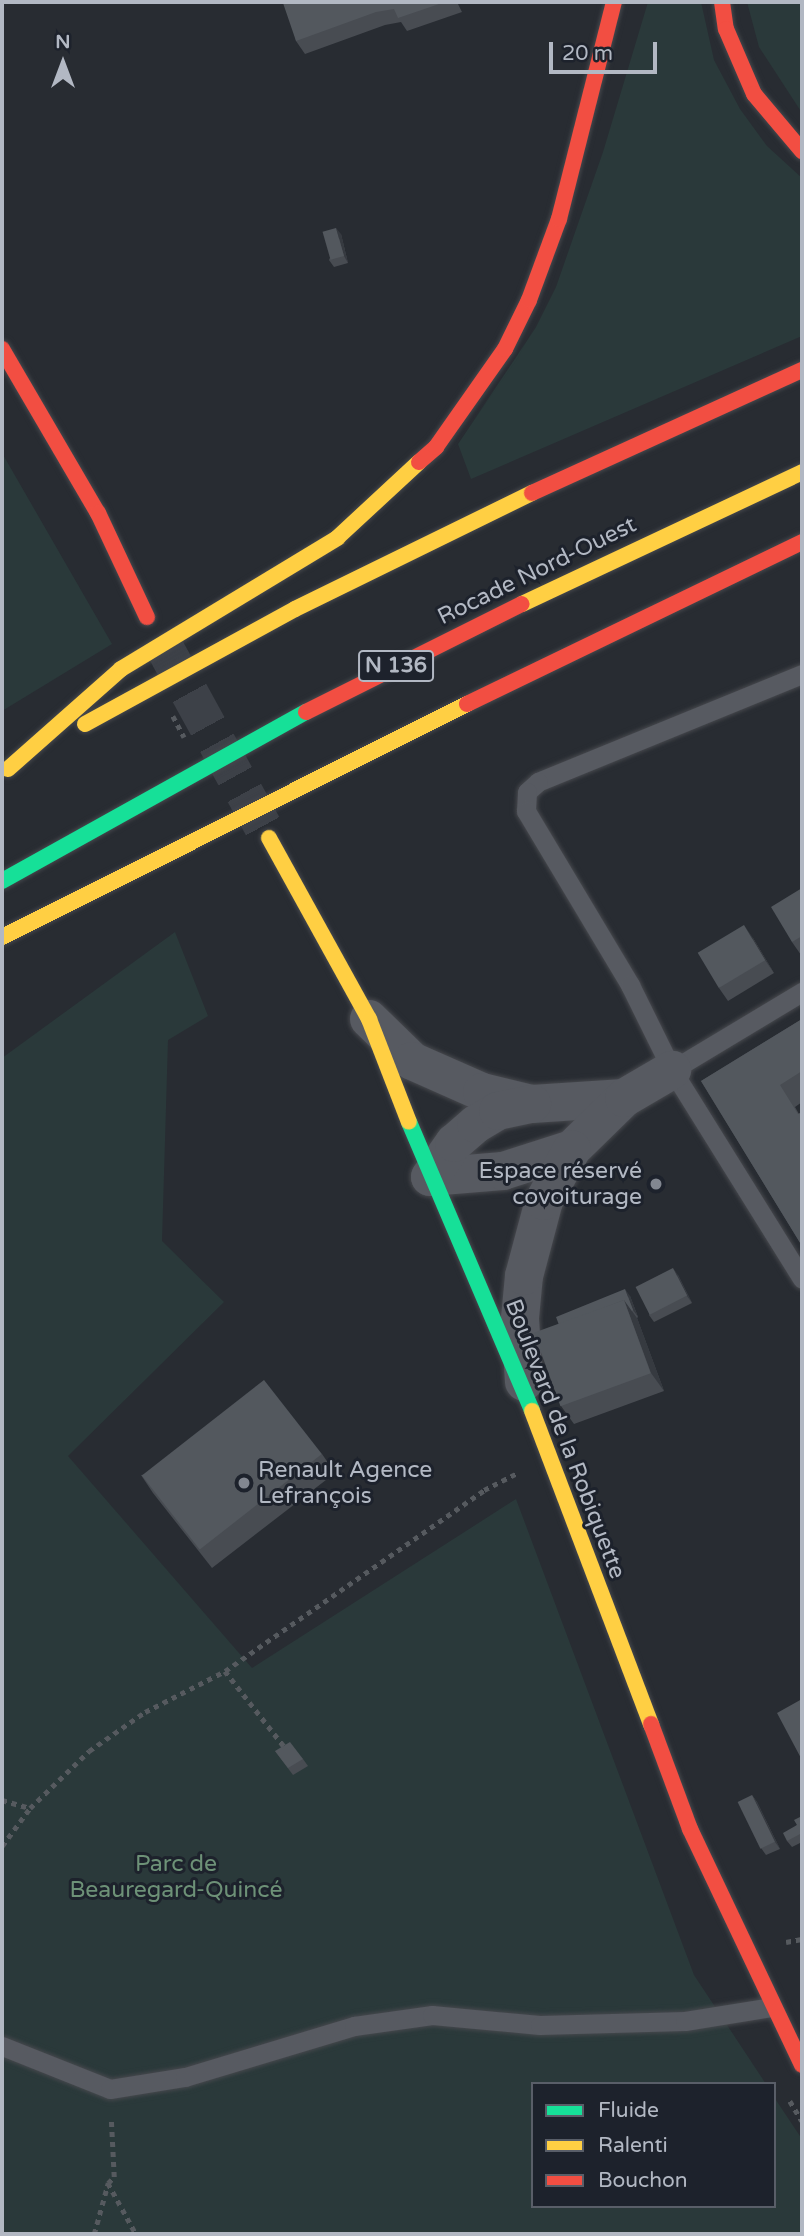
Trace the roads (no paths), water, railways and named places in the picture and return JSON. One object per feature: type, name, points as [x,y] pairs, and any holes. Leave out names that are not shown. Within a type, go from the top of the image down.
[{"type":"main road","points":[[5,771],[121,669],[337,538],[436,447],[505,349],[529,300],[559,219],[614,2]]},
{"type":"main road","points":[[722,2],[726,29],[754,94],[802,151]]},
{"type":"main road","points":[[2,349],[98,513],[147,617]]},
{"type":"main road","points":[[5,771],[295,609],[540,489],[802,370]]},
{"type":"main road","name":"Rocade Nord-Ouest","points":[[2,881],[329,699],[672,530],[802,472]]},
{"type":"main road","points":[[2,937],[349,761],[802,542]]},
{"type":"main road","name":"Boulevard de la Robiquette","points":[[269,838],[369,1019],[430,1177],[458,1229],[525,1391],[690,1829],[771,2007],[802,2064]]},
{"type":"street","points":[[369,1019],[412,1061],[443,1077],[532,1104]]},
{"type":"street","points":[[525,1391],[520,1318],[524,1276],[544,1201],[572,1149],[624,1098],[671,1070]]},
{"type":"street","points":[[430,1177],[454,1143],[476,1124],[498,1111],[532,1104],[624,1098]]},
{"type":"street","points":[[430,1177],[503,1171],[572,1149]]},
{"type":"lane","points":[[802,674],[538,782],[527,792],[526,811],[636,996],[671,1070],[802,1279]]},
{"type":"lane","points":[[671,1070],[802,992]]},
{"type":"lane","points":[[2,2046],[110,2089],[185,2077],[354,2026],[432,2015],[540,2025],[685,2021],[771,2007]]},
{"type":"tunnel","points":[[162,643],[269,838]]},
{"type":"place","name":"Espace réservé covoiturage","points":[[656,1184]]},
{"type":"place","name":"Renault Agence Lefrançois","points":[[244,1483]]},
{"type":"park label","name":"Parc de Beauregard-Quincé","points":[[176,1877]]}]
